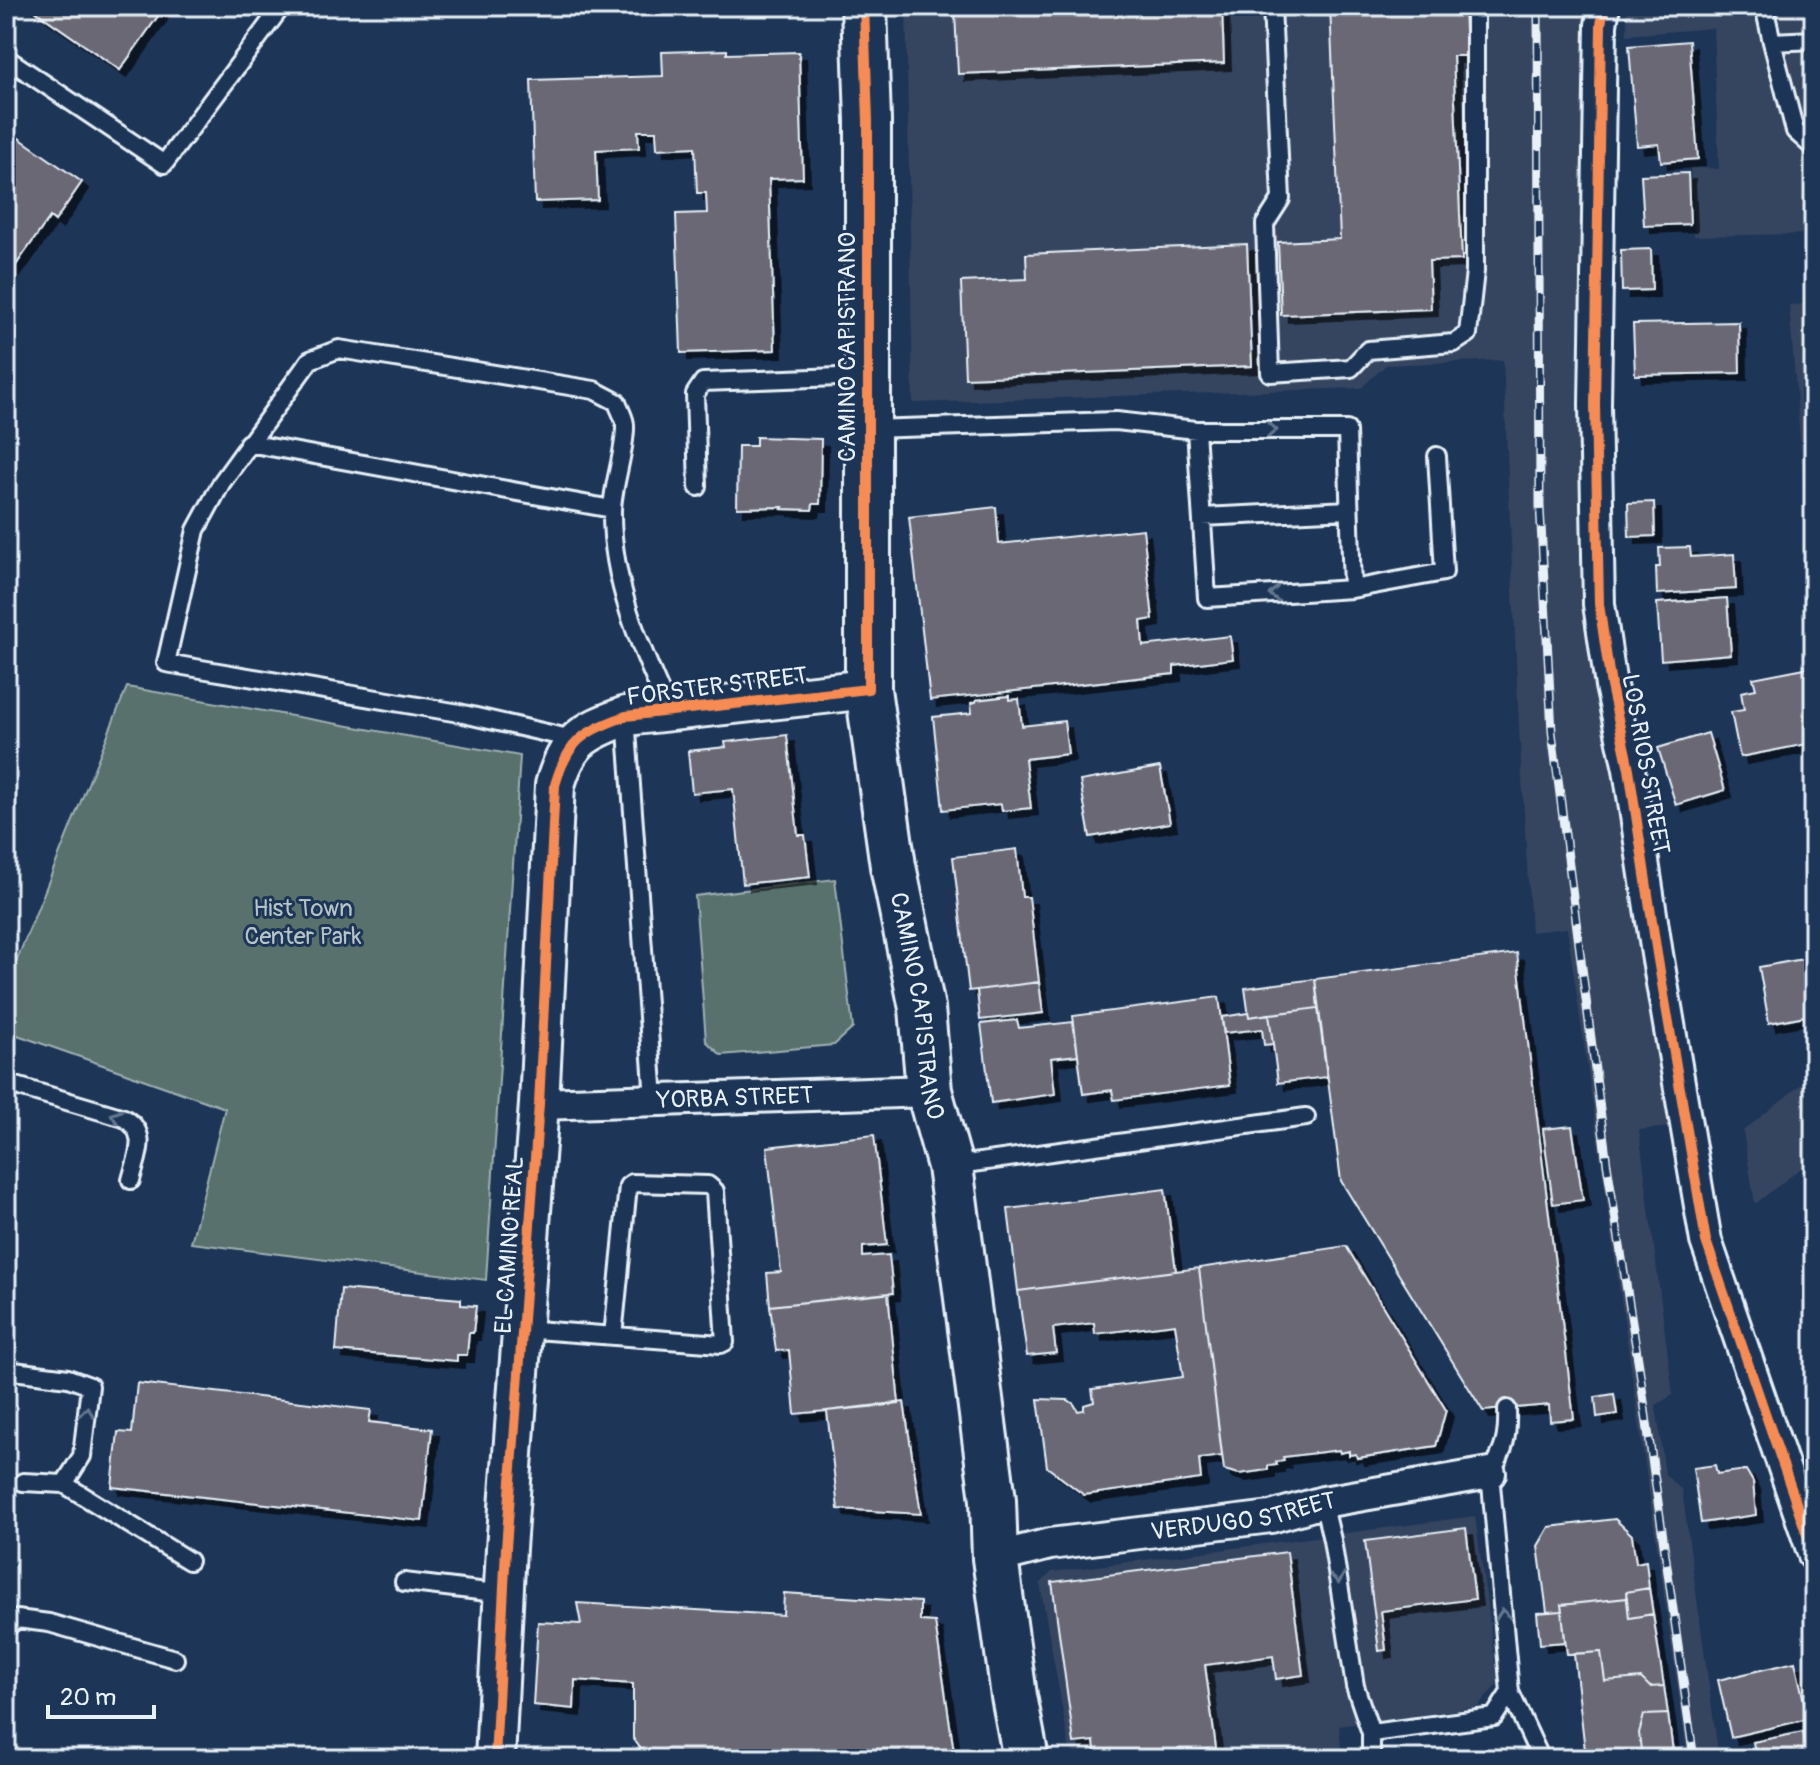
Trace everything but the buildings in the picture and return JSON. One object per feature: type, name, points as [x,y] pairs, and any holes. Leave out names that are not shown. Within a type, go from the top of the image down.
[{"type":"main road","name":"CAMINO CAPISTRANO","points":[[864,6],[868,121],[868,689],[893,866],[922,1008],[929,1091],[950,1166],[993,1500],[995,1558],[1026,1759]]},
{"type":"street","name":"LOS RIOS STREET","points":[[1604,6],[1601,25],[1595,405],[1599,604],[1706,1241],[1814,1555]]},
{"type":"street","name":"FORSTER STREET","points":[[577,740],[599,726],[626,716],[868,689]]},
{"type":"street","name":"EL CAMINO REAL","points":[[495,1759],[539,1104],[555,785],[562,760],[577,740]]},
{"type":"street","name":"YORBA STREET","points":[[539,1104],[929,1091]]},
{"type":"street","name":"VERDUGO STREET","points":[[995,1558],[1050,1544],[1271,1517],[1323,1502],[1490,1473]]},
{"type":"lane","points":[[6,58],[164,164],[282,6]]},
{"type":"lane","points":[[1272,6],[1281,199],[1265,224],[1270,373],[1351,368],[1368,350],[1454,343],[1468,334],[1475,271],[1475,6]]},
{"type":"lane","points":[[1764,6],[1795,131],[1814,148]]},
{"type":"lane","points":[[1772,42],[1814,40]]},
{"type":"lane","points":[[577,740],[459,713],[166,663],[196,530],[248,443],[310,360],[339,349],[594,390],[617,402],[625,424],[612,509],[614,544],[621,585],[646,661],[668,709]]},
{"type":"lane","points":[[698,487],[695,394],[703,382],[868,376]]},
{"type":"lane","points":[[868,429],[1116,421],[1196,430],[1347,430],[1352,589]]},
{"type":"lane","points":[[1196,430],[1207,598],[1352,589],[1444,572],[1437,456]]},
{"type":"lane","points":[[248,443],[612,509]]},
{"type":"lane","points":[[1202,517],[1349,510]]},
{"type":"lane","points":[[626,716],[654,1099]]},
{"type":"lane","points":[[6,1083],[124,1118],[134,1124],[140,1142],[131,1180]]},
{"type":"lane","points":[[950,1166],[1306,1117]]},
{"type":"lane","points":[[522,1329],[613,1336],[721,1344],[725,1342],[715,1191],[708,1185],[632,1183],[628,1186],[613,1336]]},
{"type":"lane","points":[[6,1370],[68,1378],[90,1386],[82,1456],[64,1484]]},
{"type":"lane","points":[[1507,1409],[1504,1452],[1490,1473],[1510,1692],[1541,1759]]},
{"type":"lane","points":[[23,1482],[64,1484],[189,1561]]},
{"type":"lane","points":[[1323,1502],[1355,1686],[1371,1733],[1371,1759]]},
{"type":"lane","points":[[404,1582],[504,1594]]},
{"type":"lane","points":[[6,1628],[17,1619],[49,1623],[175,1659]]},
{"type":"lane","points":[[1371,1733],[1494,1717],[1510,1692]]},
{"type":"shaded area","points":[[906,6],[1586,6],[1584,245],[1590,594],[1670,1127],[1639,1130],[1673,1395],[1656,1405],[1665,1475],[1682,1490],[1719,1759],[1688,1759],[1567,928],[1531,932],[1503,360],[1386,365],[1361,388],[913,403]]},
{"type":"shaded area","points":[[1627,6],[1814,6],[1814,281],[1809,234],[1694,236],[1690,167],[1719,169],[1713,28],[1627,35]]},
{"type":"shaded area","points":[[1814,304],[1814,611],[1789,305]]},
{"type":"shaded area","points":[[1814,1074],[1814,1158],[1755,1204],[1743,1131]]},
{"type":"shaded area","points":[[1475,1516],[1498,1683],[1478,1707],[1339,1726],[1342,1759],[1077,1759],[1069,1746],[1040,1584],[1052,1572]]},
{"type":"green space","name":"Hist Town Center Park","points":[[127,687],[520,756],[486,1280],[191,1243],[225,1108],[6,1031],[6,987]]},
{"type":"green space","points":[[835,879],[853,1028],[834,1045],[721,1055],[706,1041],[695,896]]},
{"type":"railway","points":[[1538,6],[1540,506],[1552,732],[1607,1164],[1639,1366],[1694,1759]]},
{"type":"cycle path","points":[[495,1759],[506,1548],[539,1104],[555,785],[560,770],[579,740],[599,727],[626,716],[868,689],[868,121],[864,6]]},
{"type":"cycle path","points":[[1604,6],[1601,25],[1595,405],[1599,604],[1706,1241],[1814,1555]]}]
